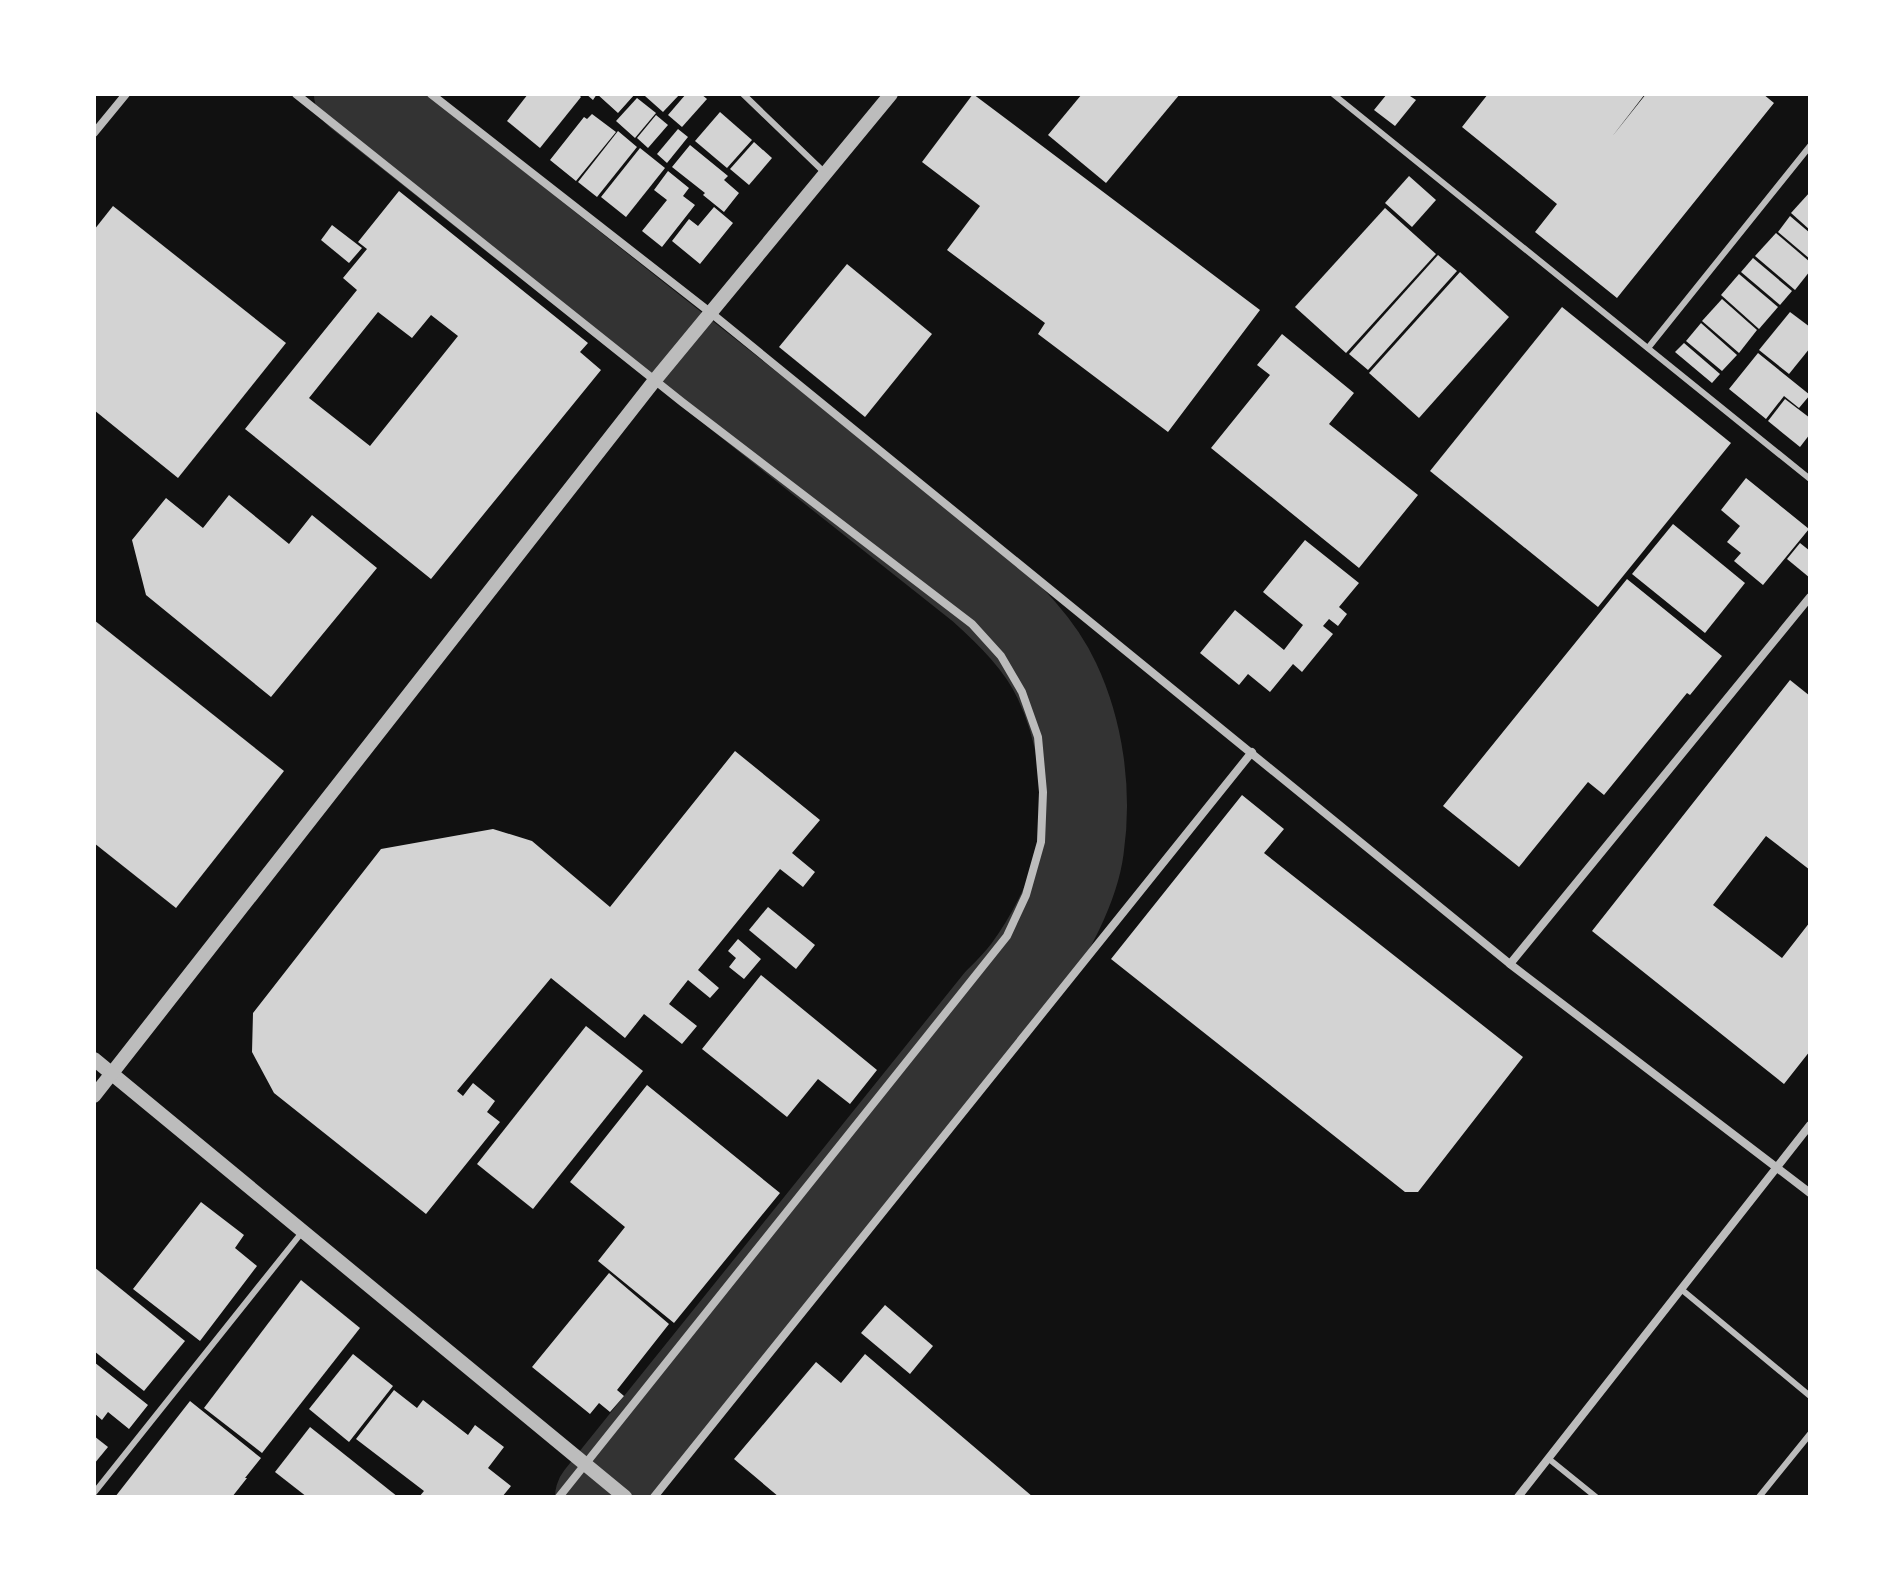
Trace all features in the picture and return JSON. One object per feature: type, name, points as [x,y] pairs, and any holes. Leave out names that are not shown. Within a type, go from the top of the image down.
[{"type":"street","points":[[94,133],[126,94]]},
{"type":"street","points":[[296,94],[972,624],[1001,656],[1022,692],[1038,737],[1043,792],[1041,842],[1026,895],[1007,936],[588,1466],[559,1497]]},
{"type":"street","points":[[431,94],[711,313],[1510,964],[1810,1193]]},
{"type":"street","points":[[94,1096],[658,376],[891,94]]},
{"type":"street","points":[[1510,964],[1810,597]]},
{"type":"street","points":[[654,1497],[1252,752]]},
{"type":"street","points":[[94,1059],[625,1497]]},
{"type":"street","points":[[1518,1497],[1810,1125]]},
{"type":"lane","points":[[743,94],[825,173]]},
{"type":"lane","points":[[1333,94],[1810,479]]},
{"type":"lane","points":[[1648,348],[1810,146]]},
{"type":"lane","points":[[94,1493],[303,1231]]},
{"type":"lane","points":[[1681,1289],[1810,1396]]},
{"type":"lane","points":[[1759,1497],[1810,1434]]},
{"type":"lane","points":[[1549,1459],[1596,1497]]},
{"type":"building","points":[[528,94],[578,94],[581,97],[540,148],[507,121]]},
{"type":"building","points":[[597,94],[635,94],[618,113]]},
{"type":"building","points":[[680,94],[663,112],[645,96]]},
{"type":"building","points":[[686,94],[701,94],[707,99],[682,127],[668,115]]},
{"type":"building","points":[[973,94],[1260,310],[1168,432],[1038,334],[1045,323],[947,250],[980,206],[922,162]]},
{"type":"building","points":[[1082,94],[1180,94],[1106,183],[1048,135]]},
{"type":"building","points":[[1387,94],[1407,94],[1416,100],[1395,126],[1374,110]]},
{"type":"building","points":[[1488,94],[1645,94],[1611,138],[1646,94],[1763,94],[1774,103],[1617,298],[1535,232],[1557,204],[1462,127]]},
{"type":"building","points":[[637,98],[656,113],[635,138],[616,121]]},
{"type":"building","points":[[720,112],[752,140],[727,168],[695,141]]},
{"type":"building","points":[[592,114],[616,132],[576,181],[550,160],[584,117],[587,119]]},
{"type":"building","points":[[656,115],[668,125],[648,148],[637,138]]},
{"type":"building","points":[[678,129],[688,137],[667,163],[657,154]]},
{"type":"building","points":[[618,131],[637,147],[597,197],[578,182]]},
{"type":"building","points":[[754,142],[772,158],[749,185],[730,169]]},
{"type":"building","points":[[690,145],[728,176],[724,180],[739,193],[724,212],[672,167]]},
{"type":"building","points":[[640,148],[665,168],[626,217],[601,197]]},
{"type":"building","points":[[668,171],[689,188],[683,196],[695,205],[662,247],[642,231],[667,200],[654,190]]},
{"type":"building","points":[[1409,176],[1436,200],[1412,227],[1385,203]]},
{"type":"building","points":[[399,191],[588,343],[580,352],[601,370],[431,579],[245,429],[357,290],[343,278],[367,249],[358,242]],"holes":[[[378,312],[412,338],[431,315],[458,336],[370,446],[309,398]]]},
{"type":"building","points":[[1810,192],[1810,230],[1791,213]]},
{"type":"building","points":[[113,206],[286,343],[178,478],[94,410],[94,230]]},
{"type":"building","points":[[714,207],[733,223],[700,264],[672,241],[689,219],[698,226]]},
{"type":"building","points":[[1385,208],[1436,254],[1346,353],[1295,307]]},
{"type":"building","points":[[1790,216],[1810,233],[1810,259],[1778,232]]},
{"type":"building","points":[[332,225],[362,248],[349,263],[321,240]]},
{"type":"building","points":[[1776,233],[1810,262],[1810,271],[1795,290],[1755,256]]},
{"type":"building","points":[[1438,255],[1457,271],[1368,370],[1349,354]]},
{"type":"building","points":[[1753,258],[1792,291],[1780,305],[1741,272]]},
{"type":"building","points":[[847,264],[932,334],[865,417],[779,347]]},
{"type":"building","points":[[1460,272],[1509,317],[1419,418],[1369,373]]},
{"type":"building","points":[[1739,274],[1778,307],[1759,329],[1721,295]]},
{"type":"building","points":[[1722,299],[1757,330],[1739,353],[1702,321]]},
{"type":"building","points":[[1562,307],[1731,443],[1598,607],[1430,471]]},
{"type":"building","points":[[1790,312],[1810,327],[1810,348],[1789,374],[1759,350]]},
{"type":"building","points":[[1701,323],[1737,355],[1722,371],[1686,341]]},
{"type":"building","points":[[1282,334],[1354,393],[1329,424],[1418,495],[1359,568],[1211,448],[1270,375],[1257,365]]},
{"type":"building","points":[[1684,343],[1720,374],[1712,383],[1675,352]]},
{"type":"building","points":[[1758,353],[1810,395],[1799,408],[1784,396],[1766,419],[1729,389]]},
{"type":"building","points":[[1785,399],[1810,418],[1810,434],[1800,447],[1768,421]]},
{"type":"building","points":[[1746,478],[1809,529],[1763,585],[1734,561],[1741,553],[1727,542],[1740,526],[1721,510]]},
{"type":"building","points":[[229,495],[289,544],[312,515],[377,568],[271,697],[146,595],[132,540],[166,498],[203,528]]},
{"type":"building","points":[[1673,524],[1745,583],[1705,633],[1632,574]]},
{"type":"building","points":[[1305,540],[1359,583],[1339,607],[1347,614],[1338,626],[1329,619],[1323,626],[1333,634],[1302,672],[1293,664],[1270,692],[1248,674],[1239,685],[1200,653],[1235,610],[1284,650],[1303,625],[1263,592]]},
{"type":"building","points":[[1800,543],[1810,551],[1810,578],[1787,559]]},
{"type":"building","points":[[1627,579],[1722,656],[1690,695],[1687,693],[1604,795],[1588,782],[1519,867],[1443,806]]},
{"type":"building","points":[[94,620],[284,771],[176,908],[94,843]]},
{"type":"building","points":[[1790,680],[1810,696],[1810,870],[1766,836],[1713,905],[1782,958],[1810,922],[1810,1051],[1784,1084],[1592,931]]},
{"type":"building","points":[[735,751],[820,820],[792,853],[815,872],[803,887],[780,869],[698,970],[719,988],[710,998],[688,980],[669,1004],[697,1026],[682,1044],[644,1014],[625,1038],[551,978],[457,1091],[463,1096],[473,1083],[495,1101],[487,1112],[500,1122],[426,1214],[274,1093],[252,1052],[253,1013],[381,849],[493,829],[532,841],[610,907]]},
{"type":"building","points":[[1242,795],[1284,829],[1264,853],[1523,1057],[1418,1192],[1405,1192],[1111,959]]},
{"type":"building","points":[[768,907],[815,945],[796,969],[749,930]]},
{"type":"building","points":[[738,939],[761,959],[744,979],[729,967],[736,958],[728,951]]},
{"type":"building","points":[[761,975],[877,1070],[850,1104],[818,1079],[787,1117],[702,1049]]},
{"type":"building","points":[[586,1026],[643,1071],[533,1209],[477,1164]]},
{"type":"building","points":[[647,1085],[780,1193],[674,1323],[598,1261],[625,1227],[570,1182]]},
{"type":"building","points":[[201,1202],[244,1235],[235,1248],[257,1266],[200,1341],[133,1289]]},
{"type":"building","points":[[94,1267],[185,1341],[144,1391],[94,1351]]},
{"type":"building","points":[[609,1273],[669,1324],[617,1390],[624,1396],[610,1412],[599,1403],[590,1414],[532,1367]]},
{"type":"building","points":[[301,1280],[360,1328],[262,1453],[204,1408]]},
{"type":"building","points":[[885,1305],[933,1346],[910,1374],[861,1333]]},
{"type":"building","points":[[353,1354],[393,1386],[349,1442],[309,1409]]},
{"type":"building","points":[[865,1354],[1033,1497],[779,1497],[734,1459],[816,1362],[841,1383]]},
{"type":"building","points":[[94,1362],[148,1405],[129,1429],[108,1412],[102,1420],[94,1413]]},
{"type":"building","points":[[394,1390],[417,1408],[423,1400],[468,1435],[475,1425],[504,1447],[488,1468],[511,1486],[502,1497],[419,1497],[424,1491],[356,1439]]},
{"type":"building","points":[[190,1401],[261,1458],[247,1478],[232,1497],[115,1497]]},
{"type":"building","points":[[310,1427],[398,1497],[307,1497],[275,1472]]},
{"type":"building","points":[[94,1436],[108,1447],[94,1464]]},
{"type":"waterway","points":[[357,94],[991,598],[1023,630],[1050,667],[1072,721],[1081,763],[1084,806],[1078,863],[1060,912],[1035,956],[598,1497]]},
{"type":"waterway","points":[[929,1128],[933,1082]]}]
